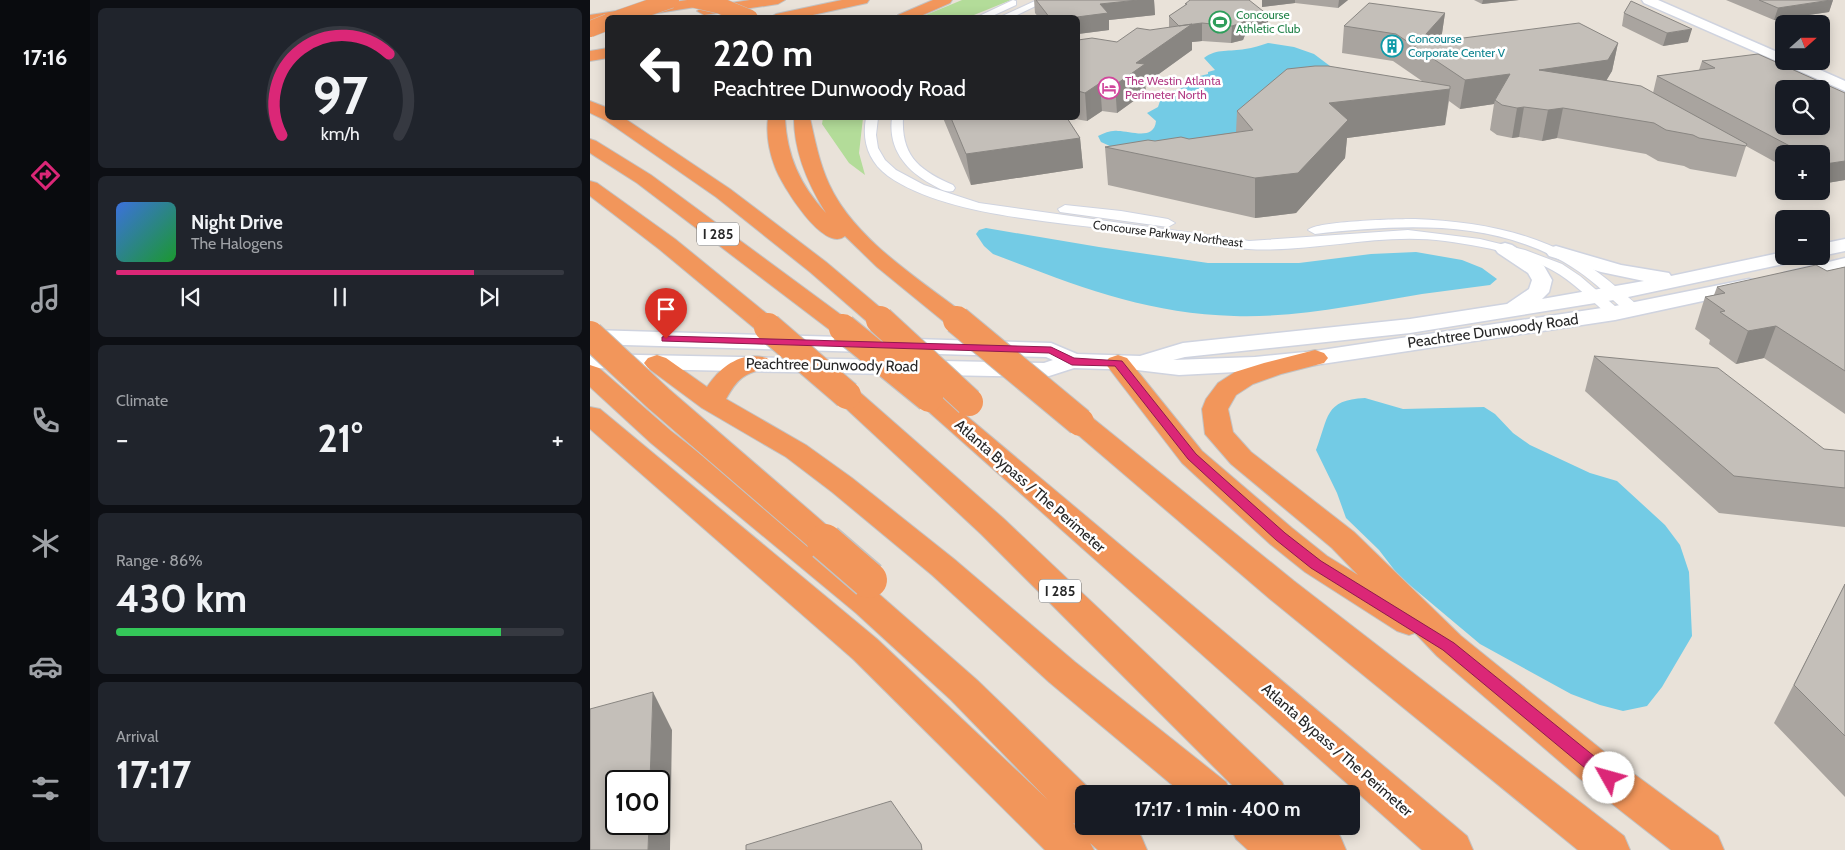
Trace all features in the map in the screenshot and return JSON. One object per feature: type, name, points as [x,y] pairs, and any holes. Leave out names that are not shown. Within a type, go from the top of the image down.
[{"type":"highway","points":[[628,15],[671,0]]},
{"type":"highway","points":[[695,0],[721,6],[743,15]]},
{"type":"highway","points":[[616,15],[714,0]]},
{"type":"highway","points":[[682,15],[778,0]]},
{"type":"highway","points":[[790,15],[862,0]]},
{"type":"highway","points":[[910,15],[946,0]]},
{"type":"highway","points":[[590,19],[605,17]]},
{"type":"highway","points":[[590,29],[605,23]]},
{"type":"highway","points":[[590,29],[605,26]]},
{"type":"highway","points":[[590,40],[605,38]]},
{"type":"highway","points":[[590,56],[605,54]]},
{"type":"highway","points":[[590,106],[605,114]]},
{"type":"highway","points":[[616,120],[723,193],[818,267],[880,320],[969,402],[992,453]]},
{"type":"highway","points":[[776,120],[778,147],[794,188],[822,221],[839,237],[890,268]]},
{"type":"highway","points":[[802,120],[804,137],[811,165],[824,195],[848,227],[890,268],[957,320],[1282,590],[1609,850]]},
{"type":"highway","name":"Atlanta Bypass / The Perimeter","points":[[590,145],[644,179],[843,328],[929,398],[1452,850]]},
{"type":"highway","name":"I 285","points":[[590,187],[667,244],[847,395],[992,526],[1259,785]]},
{"type":"highway","points":[[590,336],[659,399],[869,580],[961,665],[1080,785]]},
{"type":"highway","points":[[1315,358],[1258,373],[1244,378],[1227,389],[1219,399],[1215,409],[1219,434],[1241,458],[1343,540],[1448,646],[1593,766],[1703,850]]},
{"type":"highway","points":[[657,363],[711,402],[796,452],[842,485],[943,567],[1062,672],[1201,785]]},
{"type":"highway","points":[[711,402],[727,375],[744,364],[758,363]]},
{"type":"highway","points":[[1128,363],[1192,457],[1280,536],[1316,564],[1448,646]]},
{"type":"highway","points":[[597,394],[669,443],[868,604],[964,690],[1075,800]]},
{"type":"highway","points":[[597,394],[1073,850]]},
{"type":"highway","points":[[1110,835],[1126,850]]},
{"type":"highway","points":[[1128,835],[1142,850]]},
{"type":"highway","points":[[1260,835],[1277,850]]},
{"type":"highway","points":[[1310,835],[1325,850]]},
{"type":"main road","points":[[1652,1],[1775,56]]},
{"type":"main road","points":[[1808,70],[1845,87]]},
{"type":"main road","points":[[1830,248],[1845,244]]},
{"type":"main road","points":[[1505,249],[1537,270],[1542,280],[1538,292],[1513,310]]},
{"type":"main road","points":[[1556,252],[1632,274],[1690,278]]},
{"type":"main road","name":"Peachtree Dunwoody Road","points":[[1128,363],[1183,350],[1410,326],[1513,310],[1614,303],[1690,278],[1775,260]]},
{"type":"main road","name":"Peachtree Dunwoody Road","points":[[590,361],[1046,370],[1072,361],[1128,363],[1179,368],[1254,364],[1315,358],[1614,303],[1770,281],[1845,264]]},
{"type":"main road","name":"Peachtree Dunwoody Road","points":[[590,336],[1051,350],[1072,361]]},
{"type":"street","points":[[987,15],[1021,0]]},
{"type":"street","points":[[1009,15],[1044,0]]},
{"type":"street","name":"Concourse Parkway Northeast","points":[[872,120],[870,130],[874,154],[890,170],[912,184],[953,200],[995,211],[1249,245],[1408,234],[1444,237],[1505,249],[1557,267],[1614,303]]},
{"type":"street","name":"Concourse Parkway Northeast","points":[[897,120],[896,140],[907,160],[916,170],[944,186],[986,200],[1024,206],[1121,215],[1250,236],[1272,236],[1347,226],[1403,222],[1444,223],[1511,235],[1556,252],[1576,263],[1614,303]]},
{"type":"green space","points":[[962,0],[1011,0],[974,15],[926,15]]},
{"type":"green space","points":[[823,120],[863,120],[859,153],[865,175],[849,163],[822,124]]},
{"type":"water","points":[[1268,43],[1294,47],[1314,54],[1350,81],[1246,126],[1230,138],[1112,147],[1101,142],[1098,136],[1110,131],[1147,133],[1151,131],[1156,121],[1147,113],[1158,107],[1160,101],[1173,91],[1196,83],[1194,80],[1202,78],[1200,76],[1215,70],[1204,58],[1209,55],[1248,49]]},
{"type":"water","points":[[986,228],[1208,263],[1299,263],[1371,254],[1416,252],[1462,260],[1482,268],[1497,279],[1490,285],[1305,313],[1258,316],[1202,314],[1140,304],[1111,296],[993,254],[984,246],[976,234],[979,230]]},
{"type":"water","points":[[1365,398],[1403,409],[1484,407],[1495,414],[1513,433],[1530,445],[1590,473],[1617,481],[1665,525],[1680,545],[1689,572],[1692,636],[1662,687],[1647,706],[1623,711],[1571,694],[1480,644],[1399,576],[1379,550],[1346,518],[1337,493],[1316,450],[1330,412],[1342,402]]},
{"type":"building","points":[[1036,0],[1138,0],[1100,4],[1108,13],[1080,17],[1080,15],[1048,15]]},
{"type":"building","points":[[1190,0],[1249,0],[1268,15],[1245,18],[1244,22],[1232,26],[1202,23],[1179,26],[1169,16]]},
{"type":"building","points":[[1759,0],[1831,0],[1778,8]]},
{"type":"building","points":[[1631,1],[1692,29],[1667,33],[1624,13]]},
{"type":"building","points":[[1369,3],[1445,13],[1417,44],[1579,23],[1618,43],[1608,60],[1539,70],[1641,86],[1747,144],[1746,146],[1699,138],[1693,135],[1666,130],[1654,123],[1563,108],[1548,110],[1502,105],[1495,100],[1510,74],[1465,80],[1396,34],[1344,26]]},
{"type":"building","points":[[1192,24],[1136,63],[1145,64],[1115,85],[1100,83],[1085,93],[1080,92],[1080,40],[1092,38],[1117,42],[1137,28],[1150,30]]},
{"type":"building","points":[[1758,54],[1775,62],[1775,70],[1794,70],[1816,80],[1775,80],[1775,135],[1830,135],[1830,86],[1845,93],[1845,161],[1830,163],[1830,145],[1788,145],[1657,76],[1715,68],[1702,61]]},
{"type":"building","points":[[1328,66],[1450,86],[1450,89],[1329,103],[1348,120],[1298,173],[1255,178],[1105,147],[1148,140],[1155,141],[1181,137],[1189,139],[1253,130],[1237,111],[1287,69]]},
{"type":"building","points":[[952,120],[1068,120],[1080,138],[966,154]]},
{"type":"building","points":[[1816,265],[1827,271],[1845,267],[1845,371],[1776,326],[1748,331],[1720,312],[1725,311],[1705,297],[1725,293],[1717,287]]},
{"type":"building","points":[[1594,356],[1718,368],[1824,449],[1845,451],[1845,488],[1734,476]]},
{"type":"building","points":[[1845,584],[1845,736],[1794,685]]},
{"type":"building","points":[[653,692],[650,770],[605,770],[605,835],[649,835],[648,850],[590,850],[590,709]]},
{"type":"building","points":[[891,801],[921,844],[922,850],[746,850],[746,845]]},
{"type":"place","name":"Concourse Athletic Club","points":[[1220,22]]},
{"type":"place","name":"Concourse Corporate Center V","points":[[1392,46]]},
{"type":"place","name":"The Westin Atlanta Perimeter North","points":[[1109,88]]},
{"type":"route","points":[[666,339],[1051,350],[1072,361],[1118,363],[1192,457],[1280,536],[1316,564],[1448,646],[1609,778]]}]
